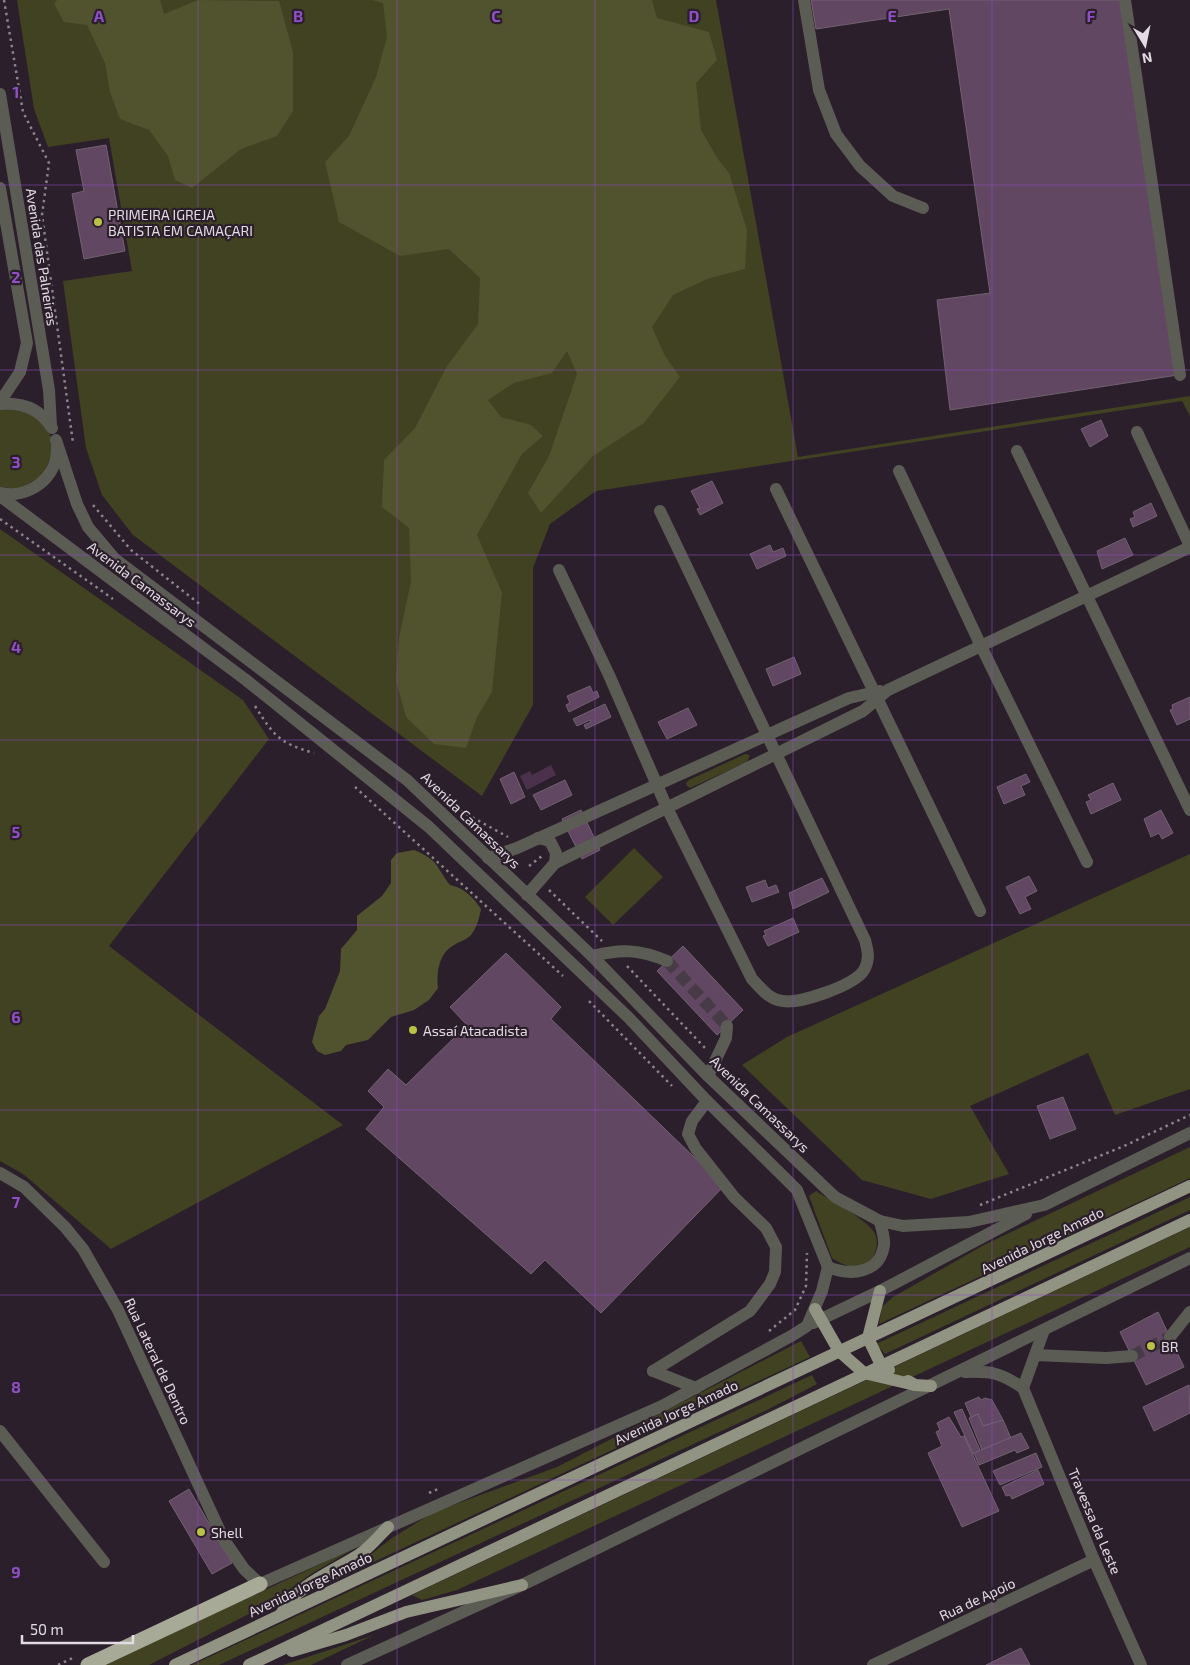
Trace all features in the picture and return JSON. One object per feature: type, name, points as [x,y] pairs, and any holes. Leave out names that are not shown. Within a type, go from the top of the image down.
[{"type":"highway","points":[[88,1665],[260,1584]]},
{"type":"main road","name":"Avenida Jorge Amado","points":[[175,1665],[1190,1186]]},
{"type":"main road","points":[[254,1663],[1190,1220]]},
{"type":"main road","points":[[1165,1231],[1190,1228]]},
{"type":"main road","points":[[880,1291],[868,1338],[881,1365],[915,1385]]},
{"type":"main road","points":[[817,1314],[839,1351],[864,1373],[915,1385],[931,1386]]},
{"type":"main road","points":[[281,1614],[289,1601],[302,1588],[362,1553],[388,1527]]},
{"type":"main road","points":[[254,1663],[346,1635],[406,1612],[522,1585]]},
{"type":"street","points":[[804,0],[819,90],[836,134],[860,166],[893,196],[923,208]]},
{"type":"street","points":[[1125,0],[1180,375]]},
{"type":"street","name":"Avenida das Palneiras","points":[[0,94],[49,390],[51,426]]},
{"type":"street","name":"Avenida das Palneiras","points":[[0,188],[27,343],[20,372],[0,403]]},
{"type":"street","points":[[0,403],[29,406],[41,414],[51,426]]},
{"type":"street","name":"Avenida Camassarys","points":[[51,426],[77,504],[88,527],[115,559],[407,780],[592,956],[708,1076],[835,1197],[880,1221],[904,1226],[969,1222],[1044,1204]]},
{"type":"street","points":[[527,895],[555,863],[863,710],[876,696],[888,690],[1190,546],[1137,432]]},
{"type":"street","points":[[0,495],[22,493],[35,488],[46,479],[53,467],[57,454],[56,440]]},
{"type":"street","points":[[1017,451],[1190,810]]},
{"type":"street","points":[[899,471],[981,646],[1087,862]]},
{"type":"street","points":[[776,489],[980,911]]},
{"type":"street","name":"Avenida Camassarys","points":[[0,495],[246,680],[429,827],[628,1016],[707,1100],[797,1190],[828,1267]]},
{"type":"street","points":[[558,570],[609,674],[656,785],[752,979],[767,995],[781,1002],[799,1002],[818,996],[858,977],[867,963],[869,952],[865,940],[660,511]]},
{"type":"street","points":[[488,858],[538,838],[849,698],[876,696]]},
{"type":"street","points":[[538,838],[550,841],[556,853],[555,863]]},
{"type":"street","points":[[592,956],[626,949],[653,955],[667,961]]},
{"type":"street","points":[[708,1076],[728,1032],[727,1026]]},
{"type":"street","points":[[696,1388],[653,1371],[750,1311],[770,1284],[775,1272],[776,1247],[769,1234],[734,1197],[696,1148],[688,1134],[692,1121],[707,1100]]},
{"type":"street","points":[[817,1314],[880,1291],[1044,1204],[1190,1133]]},
{"type":"street","name":"Rua Lateral de Dentro","points":[[0,1173],[24,1187],[65,1227],[83,1249],[118,1310],[224,1540],[244,1569],[260,1584]]},
{"type":"street","points":[[260,1584],[662,1406],[807,1326],[817,1314],[828,1267],[839,1271],[860,1272],[870,1268],[881,1256],[884,1243],[880,1221]]},
{"type":"street","points":[[347,1665],[522,1585],[1190,1258]]},
{"type":"street","points":[[1170,1337],[1190,1312]]},
{"type":"street","points":[[960,1372],[986,1371],[1004,1375],[1024,1388],[1044,1330]]},
{"type":"street","points":[[1035,1355],[1106,1358],[1132,1356]]},
{"type":"street","name":"Travessa da Leste","points":[[1024,1388],[1094,1560],[1141,1665]]},
{"type":"street","points":[[0,1431],[104,1562]]},
{"type":"street","name":"Rua de Apoio","points":[[873,1665],[1094,1560]]},
{"type":"path","points":[[4,0],[22,112],[49,163],[42,214],[74,451]]},
{"type":"path","points":[[91,502],[131,550],[209,612]]},
{"type":"path","points":[[0,519],[118,603]]},
{"type":"path","points":[[252,702],[270,729],[289,746],[318,754]]},
{"type":"path","points":[[353,785],[565,978]]},
{"type":"path","points":[[455,806],[469,817],[508,836]]},
{"type":"path","points":[[529,866],[546,852]]},
{"type":"path","points":[[523,858],[534,872]]},
{"type":"path","points":[[549,890],[613,951],[758,1103]]},
{"type":"path","points":[[587,998],[677,1091]]},
{"type":"path","points":[[973,1207],[1124,1146],[1190,1115]]},
{"type":"path","points":[[763,1336],[795,1310],[806,1286],[807,1251]]},
{"type":"path","points":[[428,1493],[446,1486]]},
{"type":"path","points":[[58,1665],[76,1657]]},
{"type":"green space","points":[[17,0],[716,0],[798,457],[1190,396],[1190,416],[1182,401],[596,491],[550,524],[533,568],[533,705],[482,796],[133,535],[102,495],[86,448],[63,281],[132,271],[109,138],[48,147],[34,109]]},
{"type":"green space","points":[[57,0],[160,0],[164,14],[198,0],[279,1],[293,52],[293,111],[277,136],[241,149],[192,188],[175,180],[168,156],[149,130],[120,119],[110,92],[105,63],[87,25],[64,22],[54,4]]},
{"type":"green space","points":[[372,0],[652,0],[657,18],[709,32],[717,60],[696,83],[701,130],[718,159],[729,173],[747,230],[745,269],[707,279],[673,295],[652,327],[665,356],[680,377],[644,423],[593,456],[541,513],[528,493],[549,456],[577,374],[567,351],[552,373],[514,383],[488,400],[501,417],[531,425],[543,436],[522,454],[477,535],[502,593],[492,692],[477,717],[466,748],[434,744],[406,717],[396,681],[399,638],[411,581],[409,528],[382,507],[384,460],[415,428],[447,366],[478,324],[480,278],[449,249],[400,256],[339,222],[325,162],[349,136],[376,77],[387,37],[383,3]]},
{"type":"green space","points":[[0,409],[29,411],[47,428],[52,439],[53,452],[43,475],[20,489],[0,487]]},
{"type":"green space","points":[[0,529],[243,700],[269,739],[109,946],[343,1125],[111,1249],[23,1174],[0,1161]]},
{"type":"green space","points":[[745,754],[750,755],[747,762],[690,788],[687,786],[686,783],[689,780]]},
{"type":"green space","points":[[634,848],[663,877],[613,925],[585,897]]},
{"type":"green space","points":[[414,850],[433,861],[450,885],[464,891],[475,901],[481,909],[479,920],[469,937],[454,945],[445,953],[438,970],[438,988],[429,1000],[414,1010],[391,1017],[368,1040],[346,1045],[341,1051],[325,1055],[317,1051],[312,1042],[319,1016],[325,1009],[340,971],[341,949],[357,930],[357,916],[382,896],[391,883],[391,860],[397,853]]},
{"type":"green space","points":[[1190,854],[1190,1089],[1115,1115],[1088,1053],[970,1106],[1009,1174],[931,1199],[862,1180],[742,1065],[787,1037]]},
{"type":"green space","points":[[1190,1147],[1190,1178],[879,1324],[882,1307],[893,1297],[984,1245]]},
{"type":"green space","points":[[816,1191],[857,1217],[875,1234],[877,1244],[874,1255],[863,1266],[851,1267],[832,1258],[809,1196]]},
{"type":"green space","points":[[1190,1197],[1190,1210],[885,1354],[876,1344]]},
{"type":"green space","points":[[1190,1227],[1190,1247],[457,1590],[422,1600],[412,1595]]},
{"type":"green space","points":[[801,1341],[810,1357],[312,1591],[361,1562],[392,1538],[434,1512],[557,1467]]},
{"type":"green space","points":[[812,1375],[817,1384],[769,1409],[219,1665],[192,1665]]},
{"type":"green space","points":[[357,1547],[311,1574],[272,1602],[149,1665],[104,1665]]},
{"type":"green space","points":[[374,1635],[311,1665],[283,1665]]},
{"type":"shaded area","points":[[551,765],[556,775],[527,790],[520,776],[530,771],[532,775]]},
{"type":"building","points":[[811,0],[1123,0],[1178,375],[950,410],[937,300],[990,293],[949,9],[816,29]]},
{"type":"building","name":"PRIMEIRA IGREJA BATISTA EM CAMAÇARI","points":[[106,145],[125,251],[84,259],[72,194],[84,191],[76,150]]},
{"type":"building","points":[[1101,420],[1108,436],[1090,447],[1081,429]]},
{"type":"building","points":[[712,481],[723,503],[700,515],[697,509],[700,508],[691,491]]},
{"type":"building","points":[[1151,503],[1157,516],[1133,527],[1130,519],[1135,517],[1133,512]]},
{"type":"building","points":[[1125,538],[1133,555],[1102,569],[1097,551]]},
{"type":"building","points":[[770,545],[773,552],[783,548],[786,556],[757,569],[750,554]]},
{"type":"building","points":[[794,657],[801,674],[773,686],[766,669]]},
{"type":"building","points":[[590,686],[593,693],[597,691],[599,697],[569,712],[566,705],[570,703],[567,696]]},
{"type":"building","points":[[1190,697],[1190,719],[1177,725],[1170,710],[1173,709],[1172,705]]},
{"type":"building","points":[[605,704],[611,717],[586,729],[584,725],[591,722],[590,720],[577,726],[573,719]]},
{"type":"building","points":[[688,708],[697,725],[667,739],[658,722]]},
{"type":"building","points":[[514,772],[525,797],[511,804],[500,779]]},
{"type":"building","points":[[1026,774],[1030,782],[1021,786],[1025,795],[1004,804],[997,787]]},
{"type":"building","points":[[565,780],[572,795],[541,810],[533,795]]},
{"type":"building","points":[[1113,783],[1121,800],[1091,814],[1086,802],[1091,800],[1088,795]]},
{"type":"building","points":[[581,810],[600,850],[582,859],[562,819]]},
{"type":"building","points":[[1161,810],[1173,833],[1162,839],[1159,833],[1151,837],[1144,819]]},
{"type":"building","points":[[1029,876],[1037,891],[1025,897],[1031,909],[1020,914],[1006,887]]},
{"type":"building","points":[[822,878],[829,892],[793,909],[789,893]]},
{"type":"building","points":[[765,880],[768,888],[776,885],[779,892],[752,902],[746,887]]},
{"type":"building","points":[[793,918],[799,932],[768,946],[763,936],[766,935],[764,931]]},
{"type":"building","points":[[683,946],[743,1010],[717,1035],[657,971]]},
{"type":"building","name":"Assaí Atacadista","points":[[506,953],[561,1007],[551,1019],[724,1186],[601,1313],[545,1260],[531,1274],[366,1129],[384,1107],[368,1091],[388,1069],[406,1085],[467,1025],[450,1007]]},
{"type":"building","points":[[1063,1097],[1076,1129],[1050,1139],[1037,1106]]},
{"type":"building","name":"BR","points":[[1158,1312],[1184,1367],[1146,1385],[1120,1332]]},
{"type":"building","points":[[1189,1385],[1190,1413],[1154,1431],[1143,1407]]},
{"type":"building","points":[[979,1397],[981,1400],[985,1398],[992,1400],[1003,1420],[983,1426],[978,1414],[971,1417],[965,1403]]},
{"type":"building","points":[[962,1409],[980,1450],[973,1454],[954,1412]]},
{"type":"building","points":[[978,1414],[983,1426],[1003,1420],[1011,1438],[982,1450],[969,1418]]},
{"type":"building","points":[[949,1417],[961,1437],[964,1436],[999,1511],[962,1527],[928,1453],[942,1446],[936,1432],[940,1430],[937,1423]]},
{"type":"building","points":[[1021,1433],[1029,1448],[1017,1453],[1015,1450],[979,1465],[974,1453]]},
{"type":"building","points":[[1036,1453],[1042,1467],[1000,1485],[993,1471]]},
{"type":"building","points":[[1038,1470],[1044,1484],[1012,1499],[1010,1495],[1006,1496],[1002,1487]]},
{"type":"building","name":"Shell","points":[[189,1489],[232,1563],[212,1574],[169,1501]]},
{"type":"building","points":[[1021,1648],[1030,1665],[986,1665]]},
{"type":"tunnel","points":[[667,961],[727,1026]]},
{"type":"tunnel","points":[[1132,1356],[1170,1337]]},
{"type":"place","name":"PRIMEIRA IGREJA BATISTA EM CAMAÇARI","points":[[98,222]]},
{"type":"place","name":"Assaí Atacadista","points":[[413,1030]]},
{"type":"place","name":"BR","points":[[1151,1346]]},
{"type":"place","name":"Shell","points":[[201,1532]]}]
